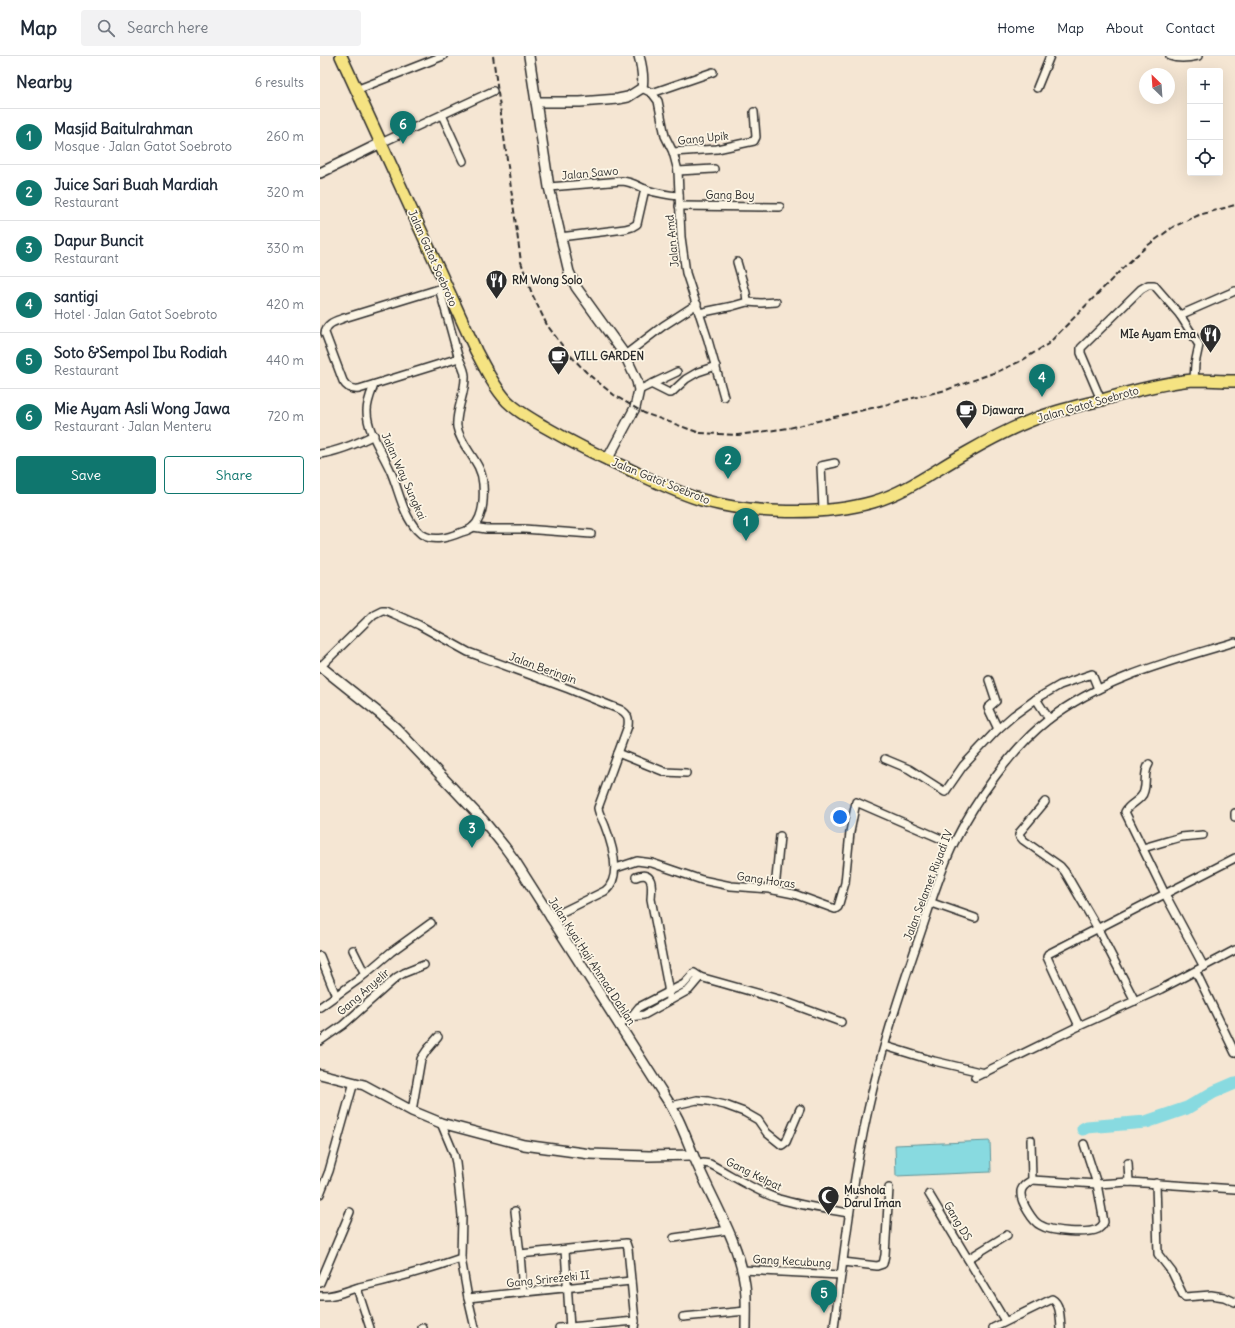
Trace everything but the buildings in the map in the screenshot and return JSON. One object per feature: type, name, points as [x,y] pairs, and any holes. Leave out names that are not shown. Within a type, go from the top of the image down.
[{"type":"main road","name":"Jalan Gatot Soebroto","points":[[341,56],[381,143],[442,288],[492,381],[507,401],[533,420],[607,460],[700,499],[746,509],[782,511],[823,510],[855,506],[897,493],[922,480],[966,453],[1031,420],[1050,413],[1171,383],[1194,380],[1235,381]]},
{"type":"street","points":[[356,90],[443,56]]},
{"type":"street","points":[[529,56],[549,187],[569,272],[576,287],[625,355],[637,380],[639,390],[635,408],[607,460]]},
{"type":"street","points":[[536,102],[580,102],[628,97],[642,88],[643,69],[639,56]]},
{"type":"street","points":[[1037,88],[1050,56]]},
{"type":"street","points":[[1170,56],[1186,58],[1198,56]]},
{"type":"street","points":[[642,88],[652,94],[713,72]]},
{"type":"street","points":[[320,173],[493,91]]},
{"type":"street","name":"Jalan Amd","points":[[652,94],[658,101],[665,136],[673,152],[678,171],[681,237],[686,273],[697,304],[724,397]]},
{"type":"street","name":"Gang Upik","points":[[673,152],[718,149],[754,141],[756,137],[754,112]]},
{"type":"street","points":[[442,115],[463,161]]},
{"type":"street","points":[[678,171],[714,169]]},
{"type":"street","name":"Jalan Sawo","points":[[549,187],[622,181],[636,184],[657,193],[679,196]]},
{"type":"street","points":[[560,237],[632,227],[637,224],[645,189]]},
{"type":"street","name":"Gang Boy","points":[[679,206],[780,206]]},
{"type":"street","points":[[737,262],[746,293],[747,302]]},
{"type":"street","points":[[1102,400],[1081,353],[1081,348],[1141,289],[1148,285],[1154,285],[1180,315],[1199,344],[1194,380]]},
{"type":"street","points":[[459,358],[354,390],[344,384],[326,336],[326,328],[344,318],[442,288],[459,358],[465,375],[463,396],[457,424],[458,432],[481,473],[483,483],[482,510],[473,527],[486,529],[524,529],[591,534]]},
{"type":"street","points":[[1180,315],[1235,291]]},
{"type":"street","points":[[699,312],[747,302],[776,302]]},
{"type":"street","points":[[625,355],[663,326],[697,304]]},
{"type":"street","points":[[651,384],[671,393],[686,379],[698,372],[716,366]]},
{"type":"street","points":[[639,390],[677,372]]},
{"type":"street","name":"Jalan Way Sungkai","points":[[374,385],[367,410],[369,425],[391,472],[402,502],[417,530],[424,535],[434,538],[446,538],[455,536],[473,527]]},
{"type":"street","points":[[320,454],[334,452],[350,447],[374,435]]},
{"type":"street","points":[[823,510],[822,479],[820,469],[823,465],[835,463]]},
{"type":"street","name":"Jalan Beringin","points":[[320,666],[374,614],[385,610],[419,625],[468,652],[569,689],[621,710],[628,716],[628,723],[598,808],[610,840],[616,868]]},
{"type":"street","name":"Jalan Selamet Riyadi IV","points":[[834,1328],[849,1213],[868,1110],[885,1046],[908,972],[953,844],[981,797],[1005,764],[1023,742],[1049,719],[1079,699],[1111,683],[1150,668],[1235,642]]},
{"type":"street","name":"Jalan Kyai Haji Ahmad Dahlan","points":[[320,666],[396,728],[477,814],[515,861],[550,918],[672,1106],[680,1121],[697,1165],[728,1230],[742,1270],[745,1286],[746,1328]]},
{"type":"street","points":[[885,760],[909,769],[945,792],[963,766],[998,729],[1036,699],[1060,685],[1092,674],[1098,690]]},
{"type":"street","points":[[989,680],[996,701],[988,708],[998,729]]},
{"type":"street","points":[[1036,699],[1049,719]]},
{"type":"street","points":[[618,753],[665,772],[686,773]]},
{"type":"street","points":[[1149,764],[1145,773],[1144,791],[1139,799],[1125,812],[1165,894],[1204,967]]},
{"type":"street","name":"Gang Horas","points":[[616,868],[630,862],[647,862],[662,865],[702,880],[731,886],[774,890],[794,894],[831,908],[837,908],[845,882],[850,832],[856,802],[953,844]]},
{"type":"street","points":[[1045,802],[1019,835],[1023,840],[1060,866],[1066,872],[1098,929],[1135,1001]]},
{"type":"street","points":[[1143,848],[1181,837],[1203,835]]},
{"type":"street","points":[[774,890],[780,836]]},
{"type":"street","points":[[1079,1026],[1046,956],[1049,953],[1235,858]]},
{"type":"street","points":[[550,918],[605,891],[610,885],[616,868]]},
{"type":"street","points":[[636,877],[644,875],[648,876],[650,879],[652,891],[651,899],[669,992],[669,1000]]},
{"type":"street","points":[[932,903],[975,918]]},
{"type":"street","points":[[320,1007],[365,974],[391,952],[432,923]]},
{"type":"street","points":[[353,950],[365,974]]},
{"type":"street","points":[[975,1078],[1079,1026],[1196,972],[1235,950]]},
{"type":"street","points":[[320,956],[336,996]]},
{"type":"street","name":"Gang Anyelir","points":[[320,1041],[360,1011],[397,977],[424,965]]},
{"type":"street","points":[[1196,972],[1233,1044],[1235,1053]]},
{"type":"street","points":[[631,1017],[639,1007],[684,984],[694,973],[700,977],[778,998],[841,1022]]},
{"type":"street","points":[[618,1024],[631,1017],[644,1015],[688,990],[700,977]]},
{"type":"street","points":[[412,1112],[421,1060],[438,1037]]},
{"type":"street","points":[[885,1046],[934,1061],[985,1073]]},
{"type":"street","points":[[320,1074],[354,1082],[373,1089],[412,1112],[441,1123],[524,1144],[573,1152],[628,1156],[693,1155]]},
{"type":"street","points":[[320,1194],[329,1171],[354,1082]]},
{"type":"street","points":[[672,1106],[697,1100],[725,1105],[744,1112],[758,1120],[767,1133],[782,1145],[786,1142],[800,1110]]},
{"type":"street","points":[[441,1123],[454,1154],[456,1163],[462,1216],[461,1258],[475,1328]]},
{"type":"street","points":[[1031,1140],[1032,1180]]},
{"type":"street","points":[[1084,1144],[1096,1184],[1104,1222],[1103,1225],[1097,1229],[1075,1232],[1045,1228],[1036,1222],[1020,1194],[1025,1185],[1032,1180],[1096,1184],[1129,1182],[1156,1183],[1235,1189]]},
{"type":"street","name":"Gang Kelpat","points":[[697,1165],[704,1163],[710,1164],[754,1188],[779,1198],[849,1213]]},
{"type":"street","points":[[1128,1163],[1129,1182]]},
{"type":"street","points":[[1156,1183],[1158,1254],[1172,1272],[1183,1295],[1185,1297],[1211,1295],[1224,1297],[1235,1302]]},
{"type":"street","points":[[843,1262],[877,1266],[883,1264],[885,1255],[889,1188]]},
{"type":"street","name":"Gang DS","points":[[929,1194],[968,1259],[1003,1324]]},
{"type":"street","points":[[515,1211],[523,1292]]},
{"type":"street","points":[[320,1283],[350,1212]]},
{"type":"street","points":[[674,1238],[728,1230]]},
{"type":"street","name":"Gang DS","points":[[968,1259],[1007,1235]]},
{"type":"street","points":[[520,1254],[625,1242],[628,1245],[634,1324],[560,1328]]},
{"type":"street","points":[[565,1250],[570,1328]]},
{"type":"street","points":[[320,1296],[335,1295],[414,1274],[461,1258]]},
{"type":"street","name":"Gang Kecubung","points":[[742,1270],[841,1275]]},
{"type":"street","name":"Gang Srirezeki II","points":[[468,1298],[631,1281]]},
{"type":"street","points":[[357,1288],[370,1328]]},
{"type":"street","points":[[993,1328],[1052,1299],[1055,1300],[1058,1306],[1061,1328]]},
{"type":"street","points":[[683,1317],[746,1311]]},
{"type":"water","points":[[990,1141],[991,1172],[896,1176],[895,1145]]},
{"type":"waterway","points":[[1083,1129],[1087,1127],[1146,1122],[1187,1108],[1214,1092],[1235,1083]]},
{"type":"railway","points":[[493,56],[521,262],[532,294],[547,325],[567,352],[588,374],[614,395],[644,413],[700,433],[738,435],[789,428],[946,390],[999,371],[1021,361],[1048,344],[1125,266],[1147,246],[1173,227],[1199,215],[1235,205]]},
{"type":"place","name":"Mie Ayam Asli Wong Jawa","points":[[403,144]]},
{"type":"place","name":"RM Wong Solo","points":[[496,300]]},
{"type":"place","name":"MIe Ayam Ema","points":[[1211,354]]},
{"type":"place","name":"VILL GARDEN","points":[[559,376]]},
{"type":"place","name":"santigi","points":[[1042,397]]},
{"type":"place","name":"Djawara","points":[[966,430]]},
{"type":"place","name":"Juice Sari Buah Mardiah","points":[[728,479]]},
{"type":"place","name":"Masjid Baitulrahman","points":[[746,541]]},
{"type":"place","name":"Dapur Buncit","points":[[472,848]]},
{"type":"place","name":"Mushola Darul Iman","points":[[829,1216]]},
{"type":"place","name":"Soto &Sempol Ibu Rodiah","points":[[824,1313]]}]
